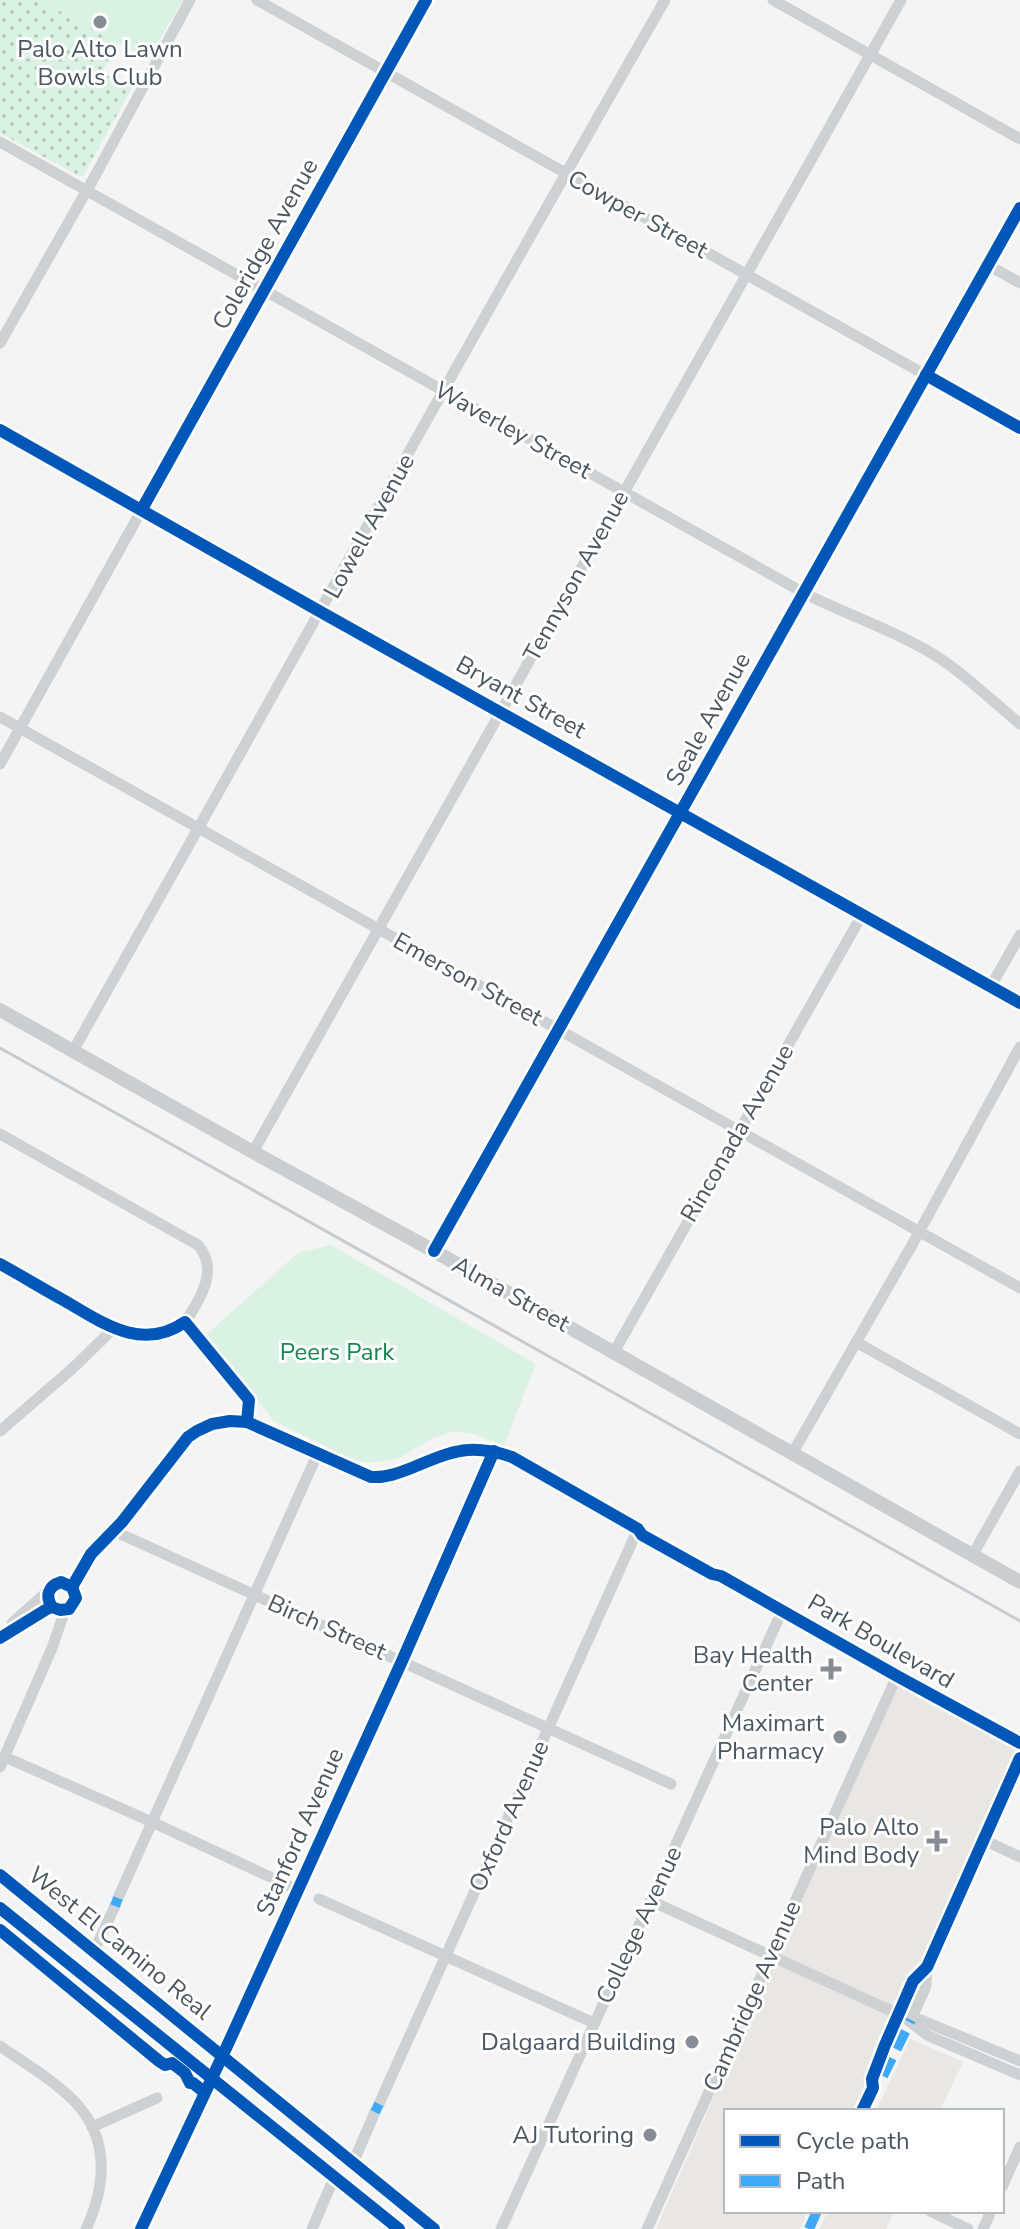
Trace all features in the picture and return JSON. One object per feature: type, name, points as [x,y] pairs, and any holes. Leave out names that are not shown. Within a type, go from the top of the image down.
[{"type":"main road","name":"Alma Street","points":[[0,1010],[1020,1582]]},
{"type":"main road","name":"West El Camino Real","points":[[0,1875],[434,2229]]},
{"type":"main road","name":"West El Camino Real","points":[[0,1908],[399,2229]]},
{"type":"street","points":[[0,343],[190,0]]},
{"type":"street","name":"Cowper Street","points":[[257,0],[1020,428]]},
{"type":"street","name":"Coleridge Avenue","points":[[0,764],[426,0]]},
{"type":"street","name":"Lowell Avenue","points":[[73,1051],[665,0]]},
{"type":"street","points":[[773,0],[1020,139]]},
{"type":"street","name":"Tennyson Avenue","points":[[253,1152],[901,0]]},
{"type":"street","name":"Waverley Street","points":[[0,142],[804,593],[933,654],[963,674],[1020,724]]},
{"type":"street","name":"Seale Avenue","points":[[434,1251],[1020,208]]},
{"type":"street","points":[[988,265],[1020,283]]},
{"type":"street","name":"Bryant Street","points":[[0,430],[1020,1003]]},
{"type":"street","name":"Emerson Street","points":[[0,717],[1020,1288]]},
{"type":"street","name":"Rinconada Avenue","points":[[614,1352],[862,915]]},
{"type":"street","points":[[991,986],[1020,935]]},
{"type":"street","points":[[792,1454],[1020,1047]]},
{"type":"street","points":[[0,1134],[198,1245],[205,1252],[209,1271],[207,1281],[185,1322],[175,1329],[140,1334],[113,1329],[0,1264]]},
{"type":"street","points":[[185,1322],[249,1400],[249,1412]]},
{"type":"street","points":[[0,1431],[113,1329]]},
{"type":"street","points":[[856,1342],[1020,1434]]},
{"type":"street","points":[[0,1413],[11,1422]]},
{"type":"street","name":"Park Boulevard","points":[[65,1610],[75,1602],[76,1594],[72,1587],[91,1554],[114,1531],[184,1442],[207,1426],[230,1421],[247,1422],[366,1476],[382,1478],[454,1451],[494,1451],[512,1457],[638,1529],[642,1535],[712,1574],[718,1572],[1020,1743]]},
{"type":"street","name":"Stanford Avenue","points":[[141,2229],[402,1661],[494,1451]]},
{"type":"street","points":[[94,1951],[317,1455]]},
{"type":"street","points":[[972,1556],[1020,1471]]},
{"type":"street","name":"Oxford Avenue","points":[[353,2163],[638,1529]]},
{"type":"street","name":"Birch Street","points":[[114,1531],[671,1784]]},
{"type":"street","points":[[0,1636],[50,1589],[61,1582],[72,1587]]},
{"type":"street","points":[[50,1589],[48,1598],[52,1607]]},
{"type":"street","points":[[0,1636],[41,1611],[52,1607],[65,1610],[3,1762],[152,1822],[298,1890]]},
{"type":"street","name":"College Avenue","points":[[501,2229],[778,1620]]},
{"type":"street","name":"Cambridge Avenue","points":[[647,2229],[897,1676]]},
{"type":"street","points":[[898,2014],[913,1981],[927,1967],[1020,1758]]},
{"type":"street","points":[[984,1840],[1020,1857]]},
{"type":"street","points":[[319,1899],[594,2023]]},
{"type":"street","points":[[651,1901],[911,2020],[921,2020],[1020,2061]]},
{"type":"street","points":[[911,2020],[926,1986],[927,1967]]},
{"type":"street","points":[[911,2020],[917,2029],[929,2036],[1020,2075]]},
{"type":"street","points":[[0,2046],[74,2100],[92,2127],[98,2144],[102,2177],[97,2202],[86,2229]]},
{"type":"street","points":[[92,2127],[157,2098]]},
{"type":"street","points":[[1004,2183],[1020,2147]]},
{"type":"street","points":[[312,2229],[334,2178]]},
{"type":"street","points":[[934,2213],[968,2229]]},
{"type":"shaded area","points":[[897,1678],[1019,1746],[855,2109],[724,2109],[724,2213],[807,2213],[800,2229],[656,2229]]},
{"type":"shaded area","points":[[910,2039],[963,2062],[941,2109],[877,2109]]},
{"type":"shaded area","points":[[827,2213],[893,2213],[886,2229],[819,2229]]},
{"type":"green space","points":[[0,0],[45,0],[52,7],[118,43],[102,73],[132,88],[83,176],[0,133]]},
{"type":"green space","points":[[45,0],[183,0],[148,59],[52,7]]},
{"type":"green space","name":"Peers Park","points":[[331,1245],[536,1364],[504,1445],[455,1431],[433,1438],[399,1458],[364,1462],[274,1421],[207,1334],[298,1253]]},
{"type":"railway","points":[[0,1048],[1020,1621]]},
{"type":"marked path","points":[[115,1906],[118,1898]]},
{"type":"marked path","points":[[883,2076],[911,2020]]},
{"type":"marked path","points":[[375,2112],[379,2104]]},
{"type":"marked path","points":[[809,2229],[816,2213]]},
{"type":"cycle path","points":[[142,509],[426,0]]},
{"type":"cycle path","points":[[434,1251],[1020,208]]},
{"type":"cycle path","points":[[926,375],[1020,428]]},
{"type":"cycle path","points":[[0,430],[1020,1003]]},
{"type":"cycle path","points":[[0,1264],[94,1318],[123,1331],[153,1334],[169,1331],[185,1322],[249,1400],[247,1422]]},
{"type":"cycle path","points":[[72,1587],[91,1554],[122,1522],[188,1437],[212,1424],[247,1422],[371,1477],[398,1473],[451,1453],[484,1450],[512,1457],[638,1529],[642,1535],[1020,1743]]},
{"type":"cycle path","points":[[141,2229],[402,1661],[494,1451]]},
{"type":"cycle path","points":[[0,1638],[47,1609],[69,1609],[76,1598],[72,1587],[61,1582],[53,1586],[48,1595],[52,1607]]},
{"type":"cycle path","points":[[863,2109],[873,2088],[872,2079],[885,2045],[913,1981],[927,1967],[1020,1758]]},
{"type":"cycle path","points":[[0,1875],[434,2229]]},
{"type":"cycle path","points":[[0,1908],[399,2229]]},
{"type":"cycle path","points":[[0,1930],[159,2061],[165,2065],[172,2063],[185,2073],[190,2083],[204,2092]]},
{"type":"place","name":"Palo Alto Lawn Bowls Club","points":[[100,22]]},
{"type":"place","name":"Bay Health Center","points":[[831,1669]]},
{"type":"place","name":"Maximart Pharmacy","points":[[840,1737]]},
{"type":"place","name":"Palo Alto Mind Body","points":[[937,1841]]},
{"type":"place","name":"Dalgaard Building","points":[[692,2042]]},
{"type":"place","name":"AJ Tutoring","points":[[650,2135]]}]
